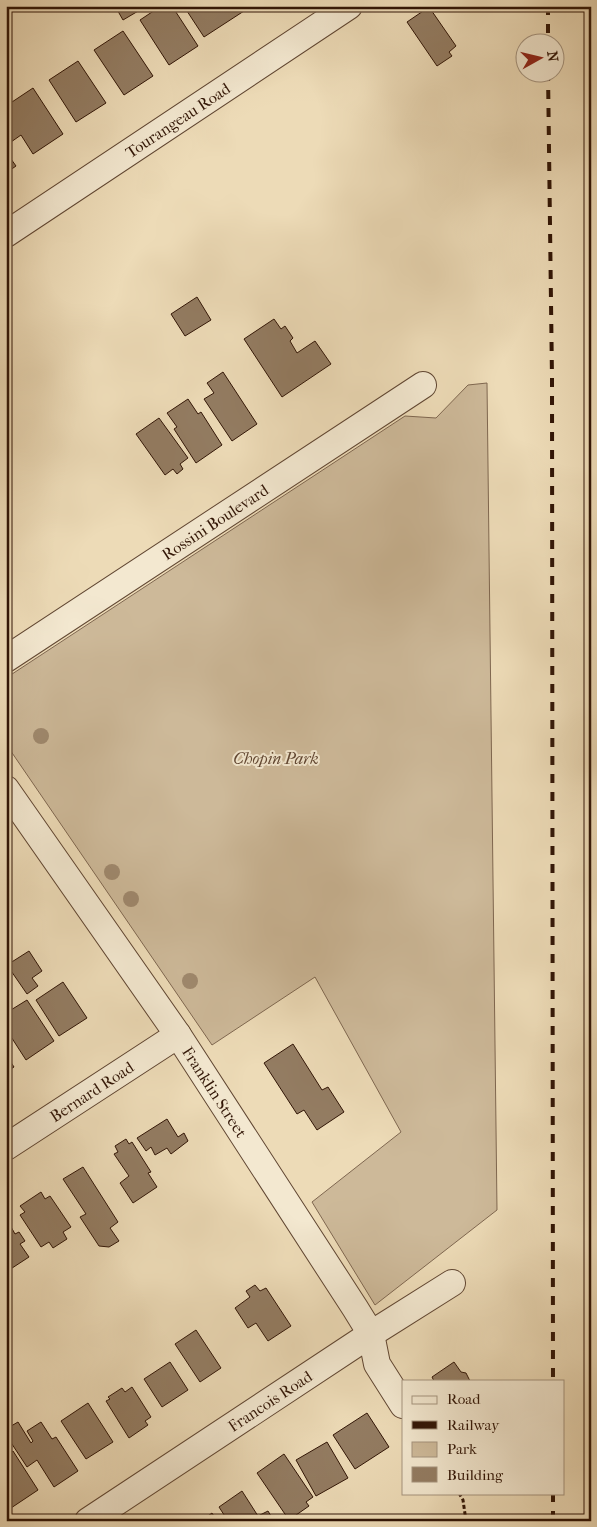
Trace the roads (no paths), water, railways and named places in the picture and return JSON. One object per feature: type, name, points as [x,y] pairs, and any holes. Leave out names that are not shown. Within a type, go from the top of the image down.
[{"type":"street","name":"Tourangeau Road","points":[[6,234],[349,6]]},
{"type":"street","name":"Rossini Boulevard","points":[[6,659],[423,386]]},
{"type":"street","name":"Franklin Street","points":[[6,789],[178,1035],[371,1334],[377,1364],[402,1402]]},
{"type":"street","name":"Bernard Road","points":[[6,1147],[178,1035]]},
{"type":"street","name":"Francois Road","points":[[88,1521],[371,1334],[452,1283]]},
{"type":"railway","points":[[548,6],[548,32]]},
{"type":"railway","points":[[548,82],[552,378],[553,1380]]},
{"type":"railway","points":[[553,1494],[553,1521]]},
{"type":"park label","name":"Chopin Park","points":[[276,758]]}]
